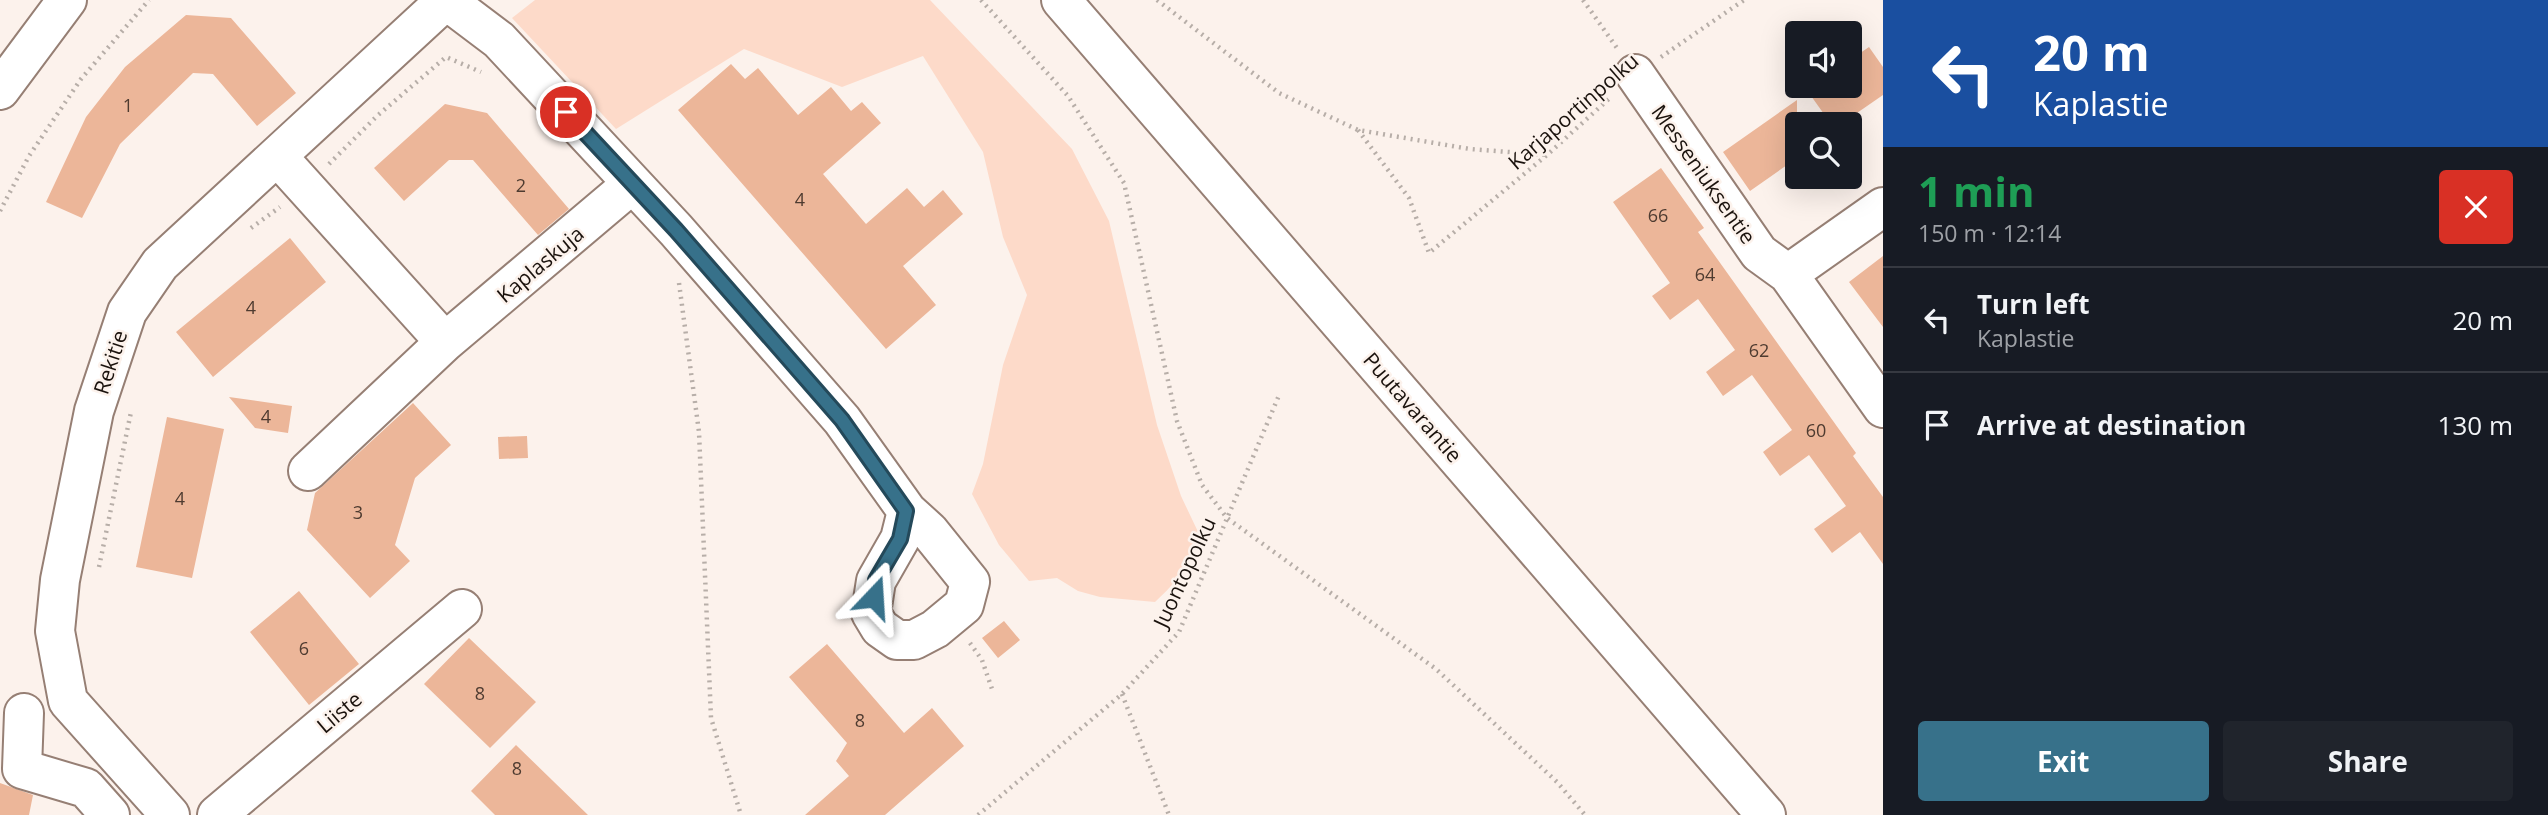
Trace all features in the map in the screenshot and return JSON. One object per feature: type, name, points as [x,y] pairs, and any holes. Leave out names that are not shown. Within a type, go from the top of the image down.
[{"type":"street","points":[[0,90],[67,0]]},
{"type":"street","points":[[446,0],[499,40],[676,230],[842,420],[906,511],[929,531],[970,582],[964,606],[914,640],[897,640],[880,628],[871,613],[876,580],[900,539],[906,511]]},
{"type":"street","name":"Rekitie","points":[[68,701],[55,631],[57,602],[94,411],[127,312],[160,264],[446,0]]},
{"type":"street","name":"Puutavarantie","points":[[1061,0],[1766,815]]},
{"type":"street","name":"Messeniuksentie","points":[[1635,75],[1759,253],[1788,274],[1883,408]]},
{"type":"street","points":[[278,157],[445,342]]},
{"type":"street","name":"Kaplaskuja","points":[[308,471],[445,342],[632,184]]},
{"type":"street","points":[[1788,274],[1883,207]]},
{"type":"street","name":"Liiste","points":[[217,815],[462,609]]},
{"type":"street","points":[[110,815],[86,788],[22,769],[12,714],[68,701],[170,815]]},
{"type":"path","points":[[0,211],[29,156],[81,79],[149,0]]},
{"type":"path","points":[[981,0],[1068,96],[1124,183],[1177,421],[1202,485],[1227,518],[1436,669],[1557,782],[1585,815]]},
{"type":"path","points":[[1157,0],[1279,93],[1358,130],[1470,149],[1547,155]]},
{"type":"path","points":[[1583,0],[1635,75]]},
{"type":"path","name":"Karjaportinpolku","points":[[1358,130],[1409,198],[1429,253],[1547,155],[1635,75],[1744,0]]},
{"type":"path","points":[[244,233],[305,189],[377,116],[446,57],[492,77]]},
{"type":"path","points":[[676,230],[680,296],[699,432],[711,718],[741,815]]},
{"type":"path","name":"Juontopolku","points":[[978,815],[1122,694],[1179,632],[1280,393]]},
{"type":"path","points":[[97,575],[133,399]]},
{"type":"path","points":[[950,617],[982,660],[992,689]]},
{"type":"path","points":[[1122,694],[1170,815]]},
{"type":"shaded area","points":[[535,0],[930,0],[1072,149],[1109,221],[1157,425],[1181,496],[1200,536],[1187,564],[1170,587],[1155,602],[1100,597],[1078,591],[1057,578],[1029,581],[999,545],[972,494],[983,464],[1003,365],[1027,295],[1003,237],[983,152],[923,56],[842,87],[744,49],[616,129],[512,18]]},
{"type":"building","points":[[186,15],[231,18],[296,93],[257,126],[213,74],[193,73],[120,144],[82,218],[46,202],[86,117],[125,67]]},
{"type":"building","points":[[1869,47],[1883,67],[1883,95],[1858,112],[1822,112],[1813,98],[1862,98],[1862,52]]},
{"type":"building","points":[[731,64],[745,79],[758,68],[798,115],[831,87],[851,111],[862,102],[881,123],[823,174],[866,224],[907,188],[924,207],[943,190],[963,214],[903,266],[936,305],[886,349],[678,110]]},
{"type":"building","points":[[1797,100],[1797,112],[1785,112],[1785,166],[1750,191],[1723,152]]},
{"type":"building","points":[[445,104],[487,113],[569,209],[538,235],[473,160],[449,160],[404,201],[374,168]]},
{"type":"building","points":[[1661,168],[1704,228],[1698,232],[1856,453],[1853,456],[1883,497],[1883,564],[1860,532],[1832,553],[1814,529],[1846,506],[1809,455],[1780,476],[1763,452],[1792,430],[1752,375],[1723,396],[1706,372],[1735,350],[1698,299],[1670,320],[1652,296],[1670,283],[1613,202]]},
{"type":"building","points":[[290,238],[326,282],[213,377],[176,332]]},
{"type":"building","points":[[1883,256],[1883,327],[1849,282]]},
{"type":"building","points":[[229,397],[292,406],[288,433],[255,428]]},
{"type":"building","points":[[413,403],[451,445],[415,478],[395,545],[410,561],[370,598],[307,530],[315,493]]},
{"type":"building","points":[[167,417],[224,429],[192,578],[136,567]]},
{"type":"building","points":[[527,436],[528,458],[499,459],[498,437]]},
{"type":"building","points":[[299,591],[359,664],[309,705],[250,632]]},
{"type":"building","points":[[1004,621],[1020,640],[998,658],[982,638]]},
{"type":"building","points":[[469,638],[536,702],[490,748],[424,684]]},
{"type":"building","points":[[827,644],[904,733],[932,708],[964,746],[885,815],[805,815],[849,776],[836,761],[847,743],[789,677]]},
{"type":"building","points":[[516,745],[588,815],[495,815],[471,791]]},
{"type":"building","points":[[0,783],[33,795],[29,815],[0,815]]},
{"type":"route","points":[[566,112],[676,230],[842,420],[906,511],[900,539],[876,580],[874,597]]}]
